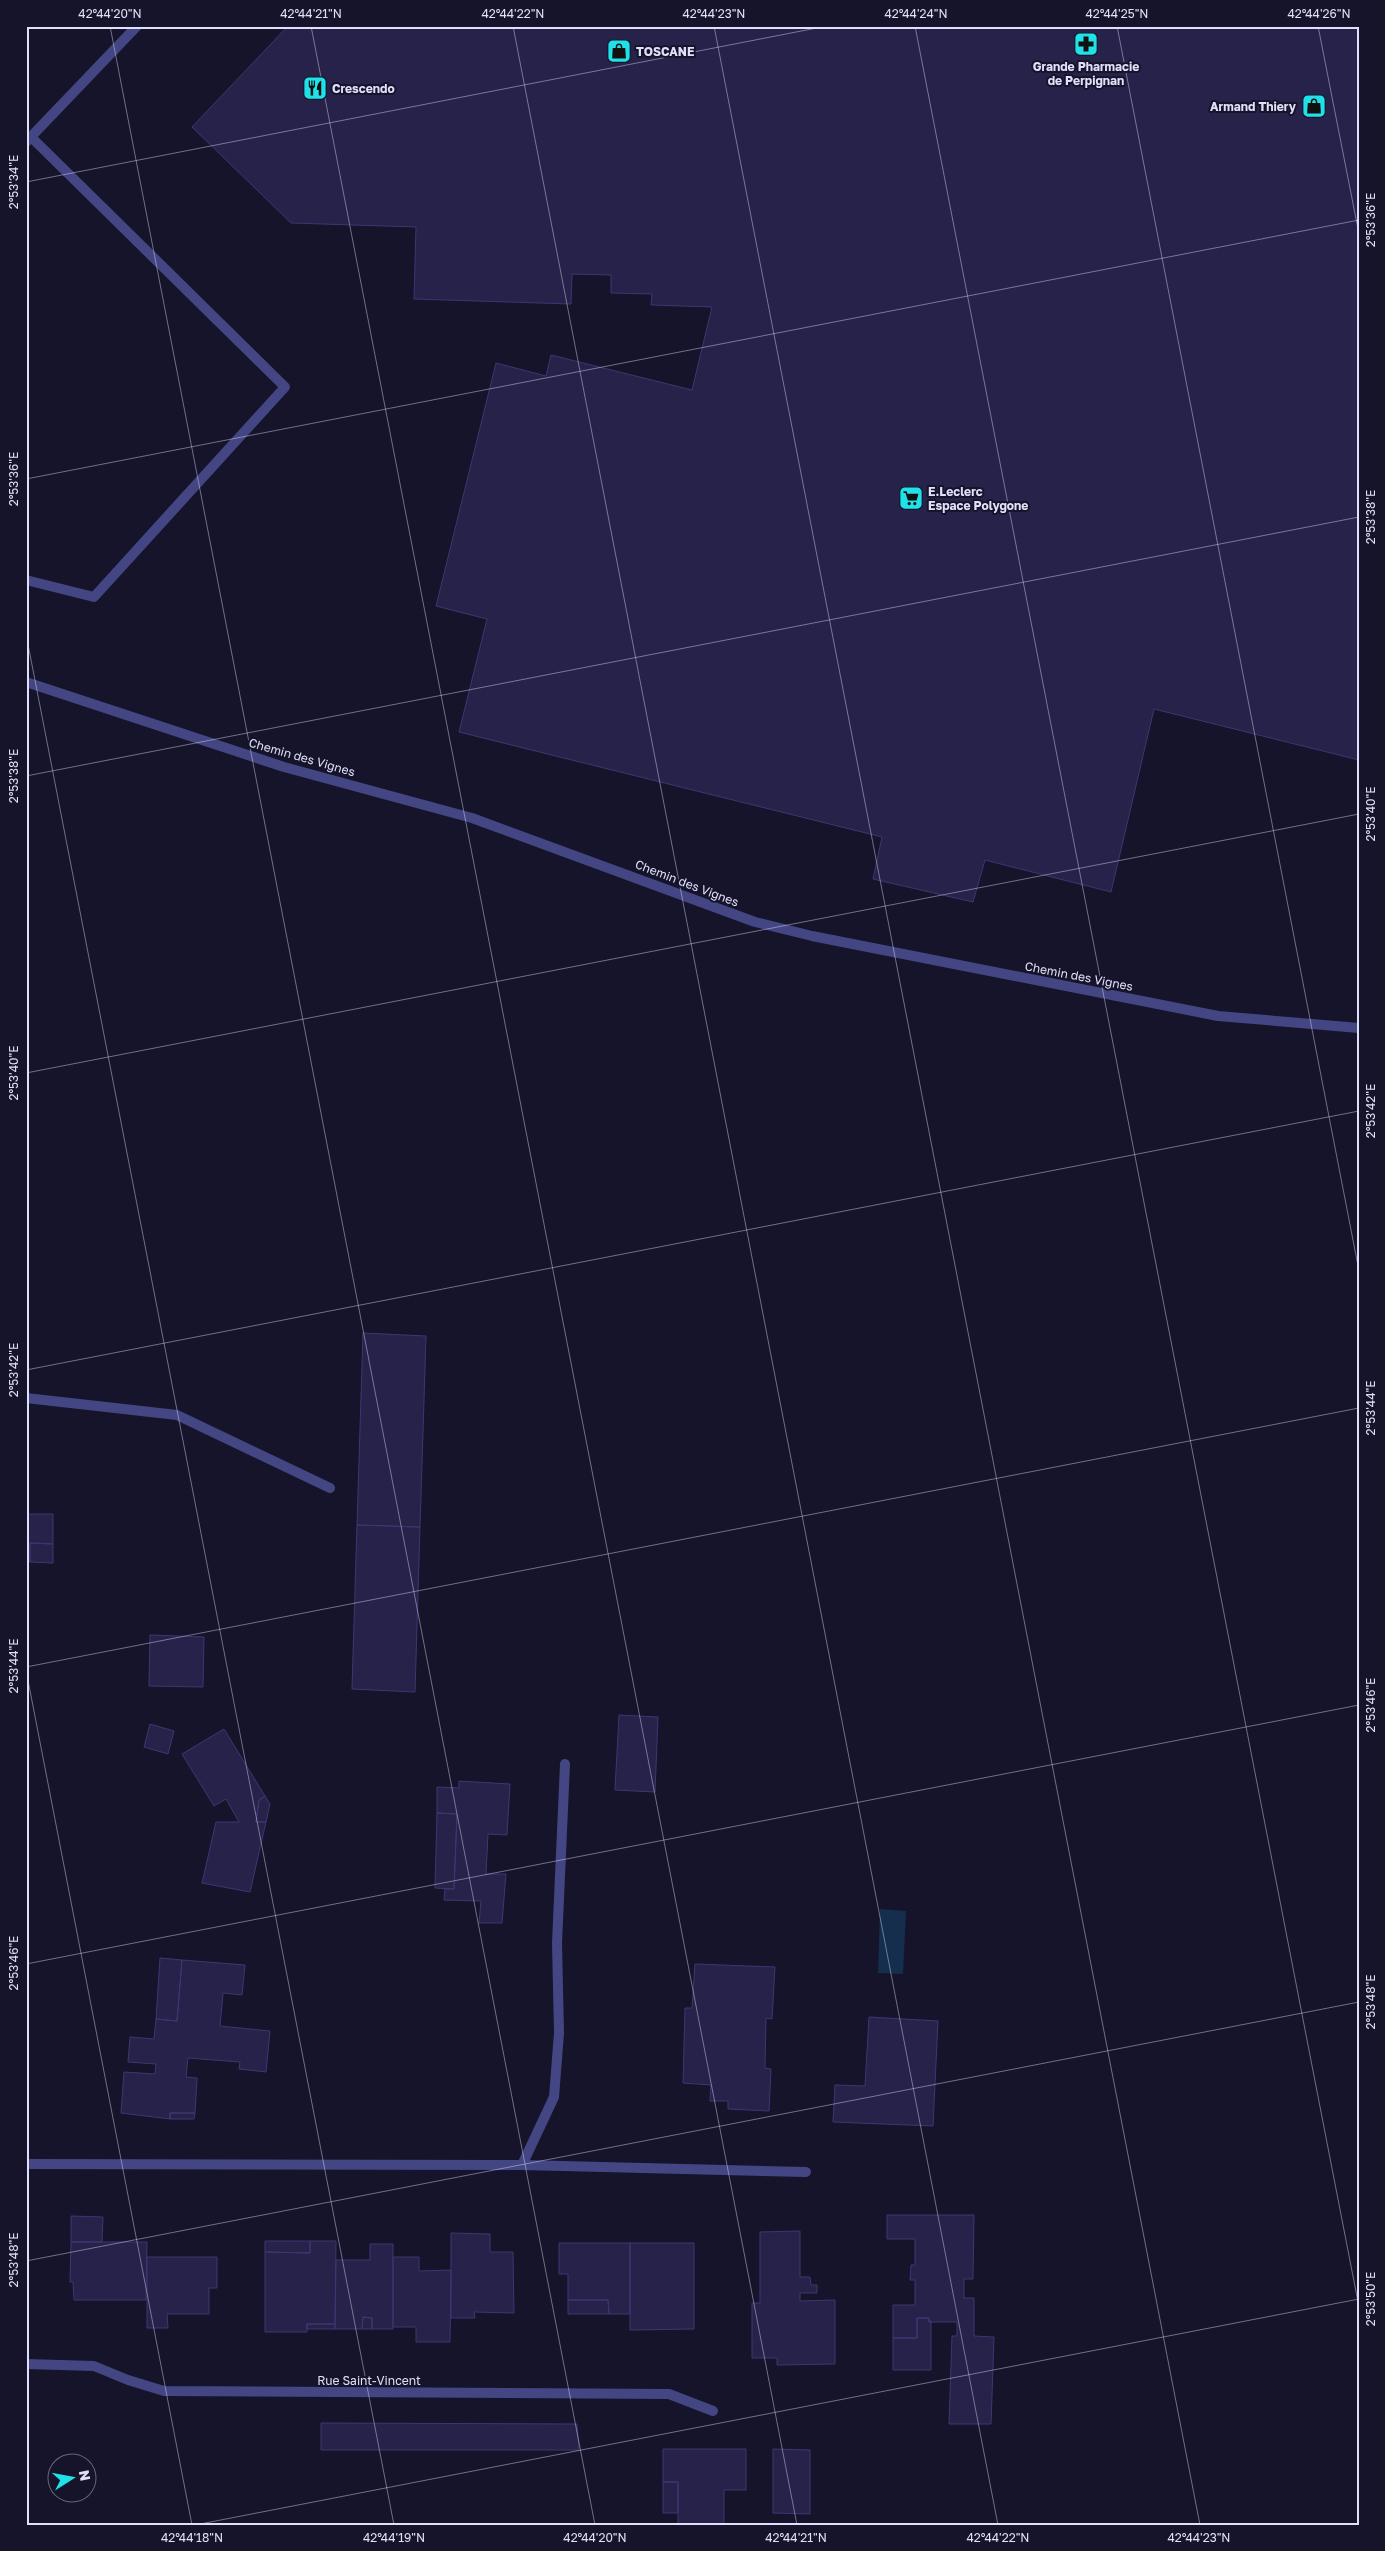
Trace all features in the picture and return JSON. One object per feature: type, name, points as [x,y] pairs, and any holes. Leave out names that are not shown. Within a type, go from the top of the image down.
[{"type":"street","points":[[26,580],[94,597],[285,387],[29,140],[137,26]]},
{"type":"street","name":"Chemin des Vignes","points":[[26,682],[284,767],[472,818],[755,922],[822,938],[1218,1016],[1359,1028]]},
{"type":"street","points":[[26,1398],[177,1415],[330,1488]]},
{"type":"street","points":[[522,2164],[554,2097],[559,2033],[557,1943],[565,1764]]},
{"type":"street","points":[[26,2164],[522,2164],[806,2172]]},
{"type":"street","name":"Rue Saint-Vincent","points":[[26,2364],[94,2366],[128,2380],[164,2391],[669,2394],[713,2411]]},
{"type":"water","points":[[880,1909],[906,1911],[903,1974],[878,1973]]},
{"type":"building","name":"E.Leclerc Espace Polygone","points":[[288,26],[1359,26],[1359,760],[1154,709],[1111,892],[985,860],[973,902],[873,879],[882,837],[459,732],[487,619],[436,606],[496,363],[546,376],[551,355],[692,390],[712,307],[651,305],[652,294],[611,293],[611,275],[572,274],[571,304],[414,299],[416,227],[291,223],[192,127]]},
{"type":"building","points":[[363,1333],[426,1336],[420,1527],[357,1525]]},
{"type":"building","points":[[26,1514],[53,1514],[53,1544],[30,1543],[30,1562],[26,1561]]},
{"type":"building","points":[[357,1525],[420,1527],[415,1692],[352,1689]]},
{"type":"building","points":[[30,1543],[53,1544],[53,1563],[30,1562]]},
{"type":"building","points":[[150,1635],[204,1637],[203,1687],[149,1686]]},
{"type":"building","points":[[619,1715],[658,1717],[655,1792],[615,1790]]},
{"type":"building","points":[[150,1724],[174,1731],[168,1754],[144,1747]]},
{"type":"building","points":[[224,1729],[265,1796],[259,1800],[256,1822],[266,1822],[250,1892],[202,1883],[216,1822],[239,1822],[226,1799],[214,1806],[182,1754]]},
{"type":"building","points":[[459,1781],[510,1784],[507,1835],[488,1834],[486,1874],[506,1874],[502,1923],[479,1923],[481,1901],[444,1900],[445,1889],[454,1889],[457,1814],[437,1813],[437,1787],[459,1788]]},
{"type":"building","points":[[265,1796],[270,1804],[266,1822],[256,1822],[259,1800]]},
{"type":"building","points":[[437,1813],[457,1814],[454,1889],[435,1888]]},
{"type":"building","points":[[160,1958],[182,1960],[177,2021],[156,2019]]},
{"type":"building","points":[[182,1960],[245,1965],[242,1995],[223,1993],[220,2026],[270,2031],[266,2072],[239,2069],[240,2062],[188,2058],[186,2077],[197,2078],[195,2113],[170,2113],[170,2119],[121,2113],[124,2072],[155,2074],[156,2064],[128,2062],[130,2037],[154,2039],[156,2019],[177,2021]]},
{"type":"building","points":[[695,1964],[775,1967],[772,2019],[766,2018],[765,2068],[771,2069],[769,2111],[728,2109],[728,2101],[710,2101],[711,2085],[683,2083],[685,2008],[692,2008]]},
{"type":"building","points":[[869,2017],[938,2021],[933,2126],[833,2122],[835,2085],[865,2086]]},
{"type":"building","points":[[170,2113],[195,2113],[194,2119],[170,2119]]},
{"type":"building","points":[[887,2215],[974,2215],[973,2279],[964,2279],[964,2298],[974,2298],[974,2336],[994,2337],[991,2424],[949,2424],[952,2336],[957,2336],[957,2322],[929,2322],[929,2318],[917,2318],[917,2338],[893,2338],[893,2305],[915,2305],[915,2280],[910,2280],[911,2265],[915,2265],[915,2239],[887,2239]]},
{"type":"building","points":[[71,2216],[103,2217],[102,2242],[71,2242]]},
{"type":"building","points":[[800,2231],[800,2277],[810,2277],[811,2285],[817,2285],[817,2293],[800,2293],[800,2301],[835,2300],[835,2364],[777,2365],[777,2358],[752,2358],[752,2303],[760,2303],[760,2232]]},
{"type":"building","points":[[451,2233],[490,2234],[490,2252],[513,2252],[514,2313],[474,2312],[475,2318],[451,2318]]},
{"type":"building","points":[[265,2241],[310,2241],[310,2253],[265,2252]]},
{"type":"building","points":[[310,2241],[336,2241],[335,2324],[307,2324],[307,2332],[265,2332],[265,2252],[310,2253]]},
{"type":"building","points":[[71,2242],[147,2242],[146,2300],[74,2300],[73,2282],[70,2282]]},
{"type":"building","points":[[559,2243],[630,2243],[630,2314],[609,2314],[608,2300],[568,2300],[568,2274],[559,2274]]},
{"type":"building","points":[[630,2243],[694,2243],[694,2329],[630,2330]]},
{"type":"building","points":[[370,2244],[393,2244],[393,2329],[372,2329],[372,2318],[363,2317],[362,2329],[335,2329],[336,2260],[370,2260]]},
{"type":"building","points":[[147,2257],[217,2257],[217,2288],[209,2288],[209,2314],[167,2314],[168,2328],[147,2328]]},
{"type":"building","points":[[393,2257],[419,2257],[419,2271],[451,2270],[450,2342],[416,2342],[416,2327],[393,2327]]},
{"type":"building","points":[[568,2300],[608,2300],[609,2314],[568,2314]]},
{"type":"building","points":[[363,2317],[372,2318],[372,2329],[362,2329]]},
{"type":"building","points":[[917,2318],[929,2318],[929,2322],[931,2321],[931,2370],[893,2370],[893,2338],[917,2338]]},
{"type":"building","points":[[307,2324],[335,2324],[335,2329],[307,2329]]},
{"type":"building","points":[[321,2423],[577,2424],[579,2450],[321,2450]]},
{"type":"building","points":[[663,2449],[746,2449],[746,2490],[724,2490],[724,2525],[678,2525],[678,2482],[663,2482]]},
{"type":"building","points":[[773,2449],[810,2450],[810,2514],[773,2513]]},
{"type":"building","points":[[663,2482],[678,2482],[678,2513],[663,2513]]},
{"type":"place","name":"Grande Pharmacie de Perpignan","points":[[1086,44]]},
{"type":"place","name":"TOSCANE","points":[[619,51]]},
{"type":"place","name":"Crescendo","points":[[315,88]]},
{"type":"place","name":"Armand Thiery","points":[[1314,106]]},
{"type":"place","name":"E.Leclerc Espace Polygone","points":[[911,498]]}]
